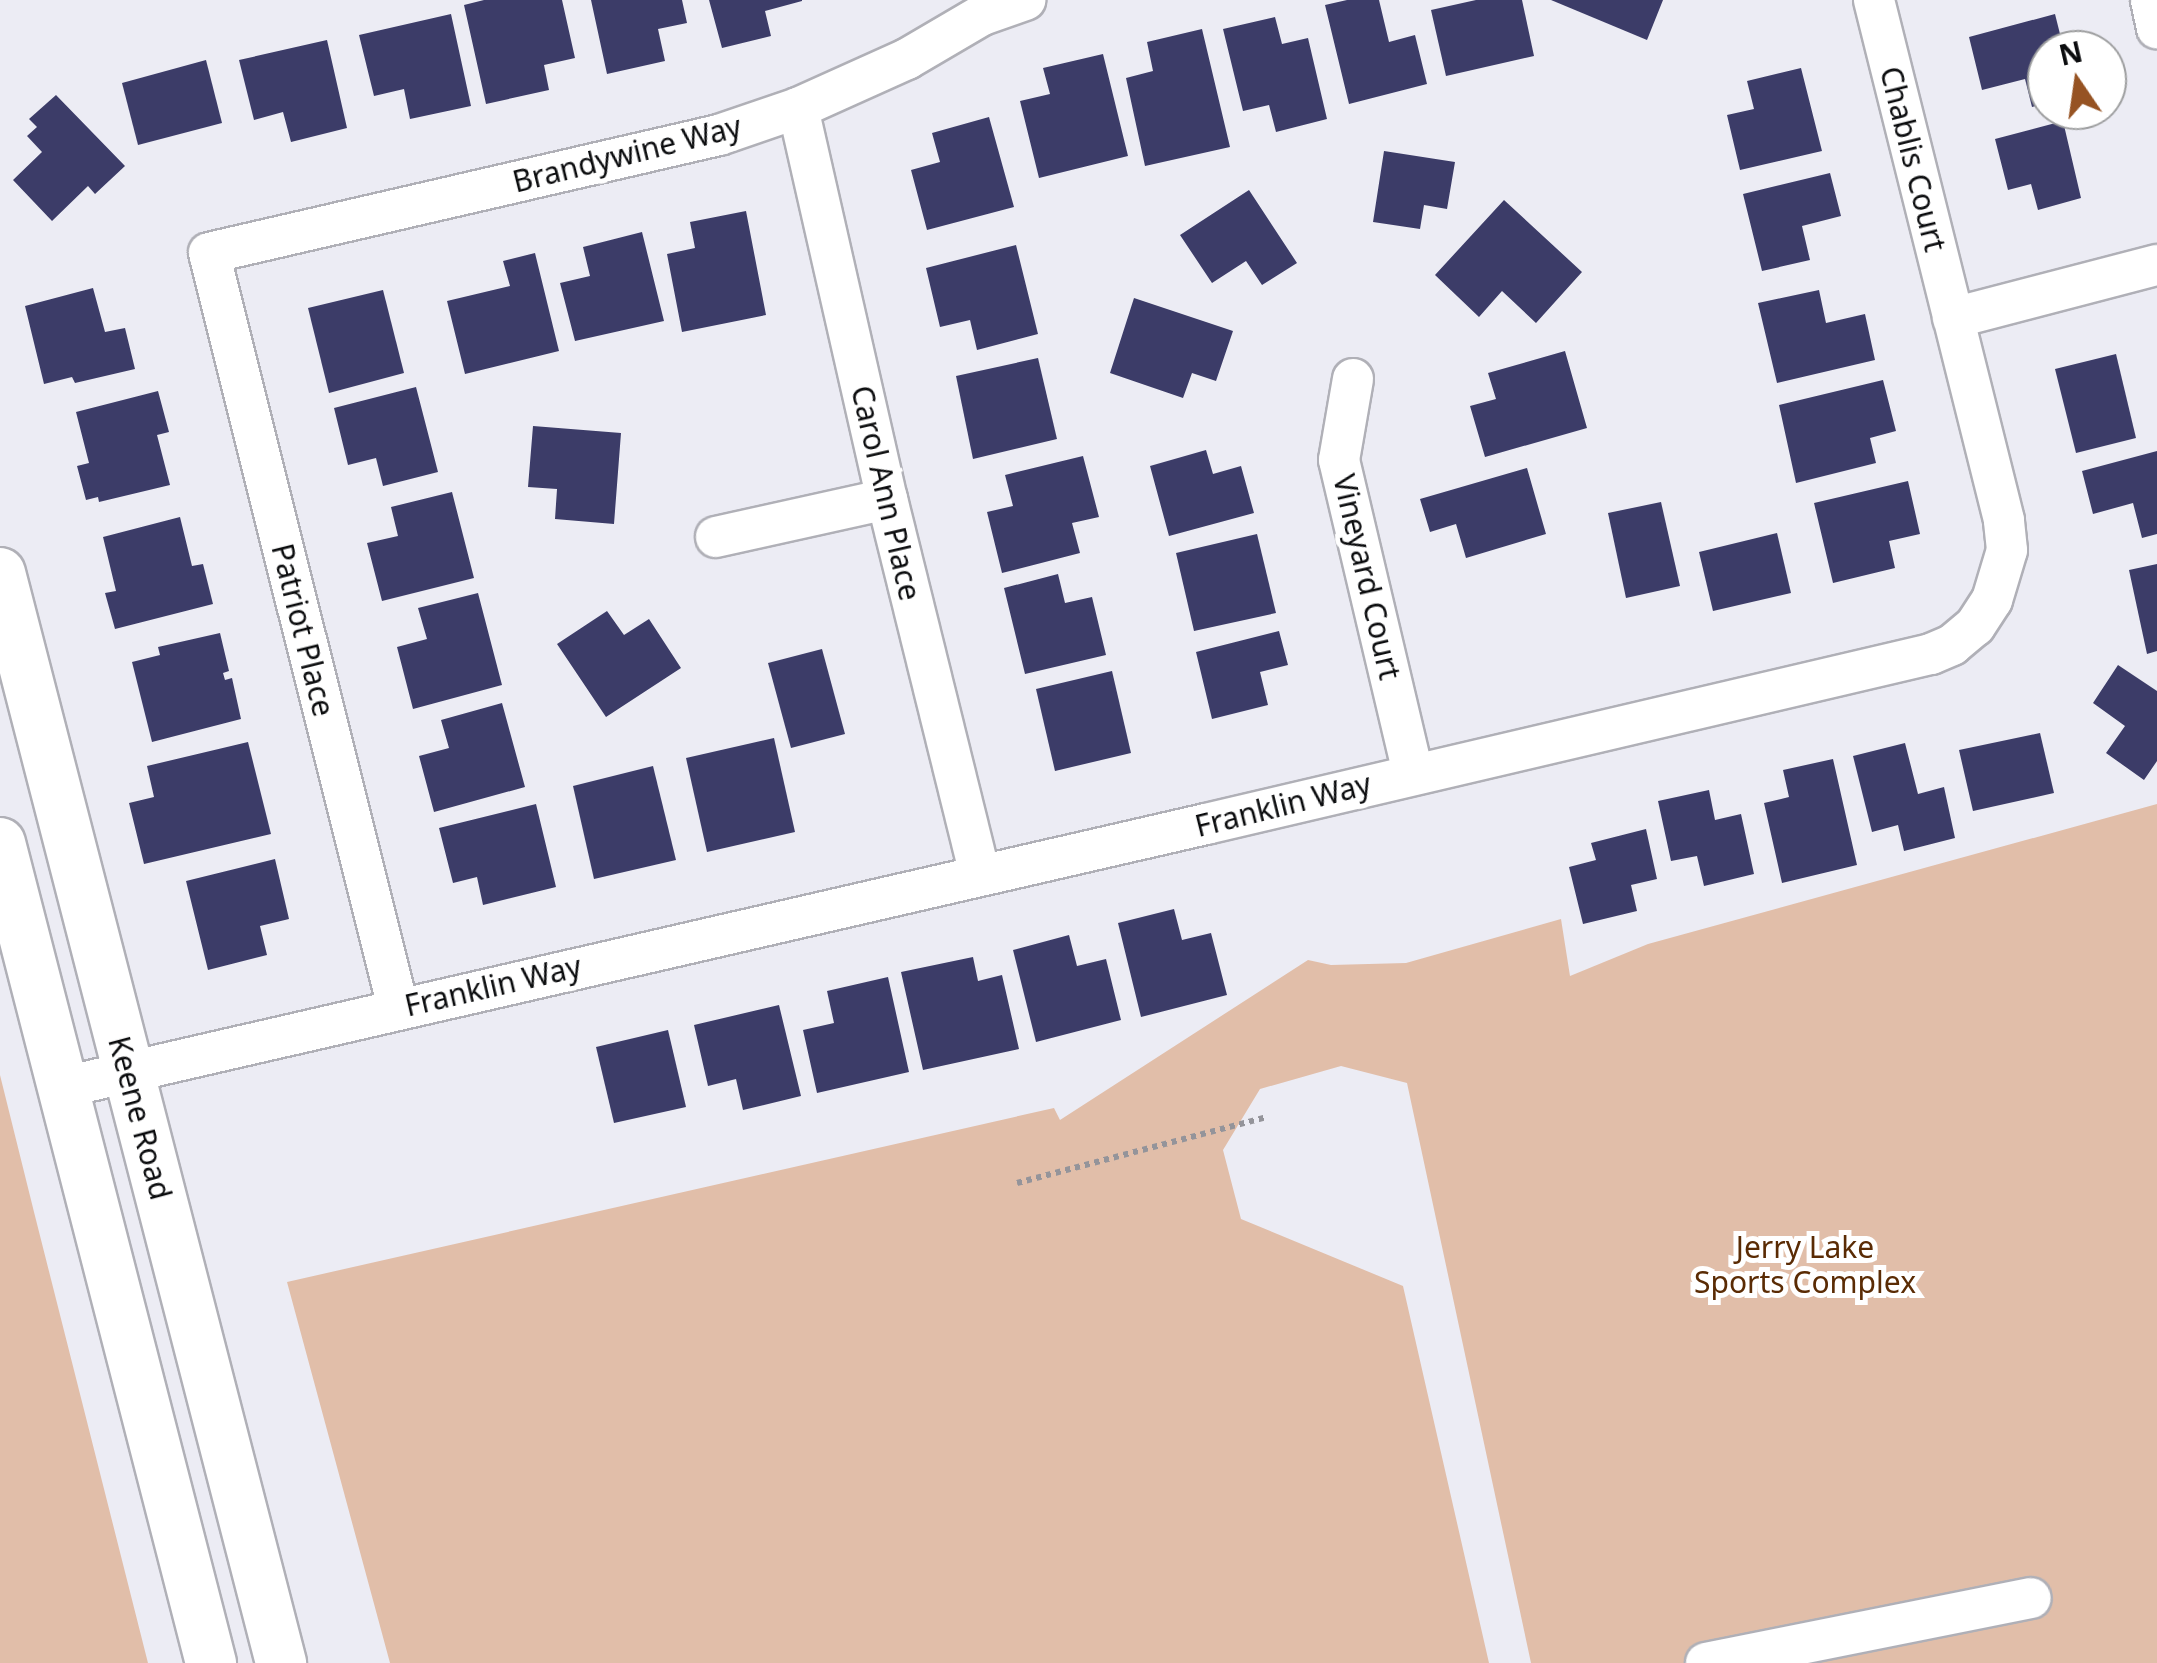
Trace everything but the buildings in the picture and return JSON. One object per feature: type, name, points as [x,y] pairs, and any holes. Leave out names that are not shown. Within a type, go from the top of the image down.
[{"type":"main road","name":"Keene Road","points":[[0,573],[281,1663]]},
{"type":"main road","points":[[0,844],[211,1663]]},
{"type":"street","name":"Brandywine Way","points":[[209,253],[719,136],[798,108],[907,58],[982,15],[1025,0]]},
{"type":"street","name":"Chablis Court","points":[[1874,0],[1952,318]]},
{"type":"street","points":[[2151,0],[2157,28]]},
{"type":"street","name":"Carol Ann Place","points":[[798,108],[887,500],[980,876]]},
{"type":"street","name":"Patriot Place","points":[[209,253],[398,1008]]},
{"type":"street","points":[[1952,318],[2157,265]]},
{"type":"street","name":"Franklin Way","points":[[64,1086],[980,876],[1952,646],[1975,626],[1992,600],[2007,550],[2004,520],[1952,318]]},
{"type":"street","name":"Vineyard Court","points":[[1354,379],[1339,460],[1414,773]]},
{"type":"street","points":[[716,537],[887,500]]},
{"type":"street","points":[[1706,1663],[2031,1598]]},
{"type":"path","points":[[1016,1182],[1266,1118]]},
{"type":"green space","name":"Jerry Lake Sports Complex","points":[[2157,804],[2157,1663],[1531,1663],[1407,1083],[1341,1066],[1260,1089],[1223,1150],[1241,1219],[1403,1286],[1489,1663],[390,1663],[287,1282],[1054,1108],[1060,1120],[1308,960],[1331,965],[1406,963],[1561,919],[1570,976],[1648,944]]},
{"type":"green space","points":[[0,1075],[34,1212],[148,1663],[0,1663]]}]
